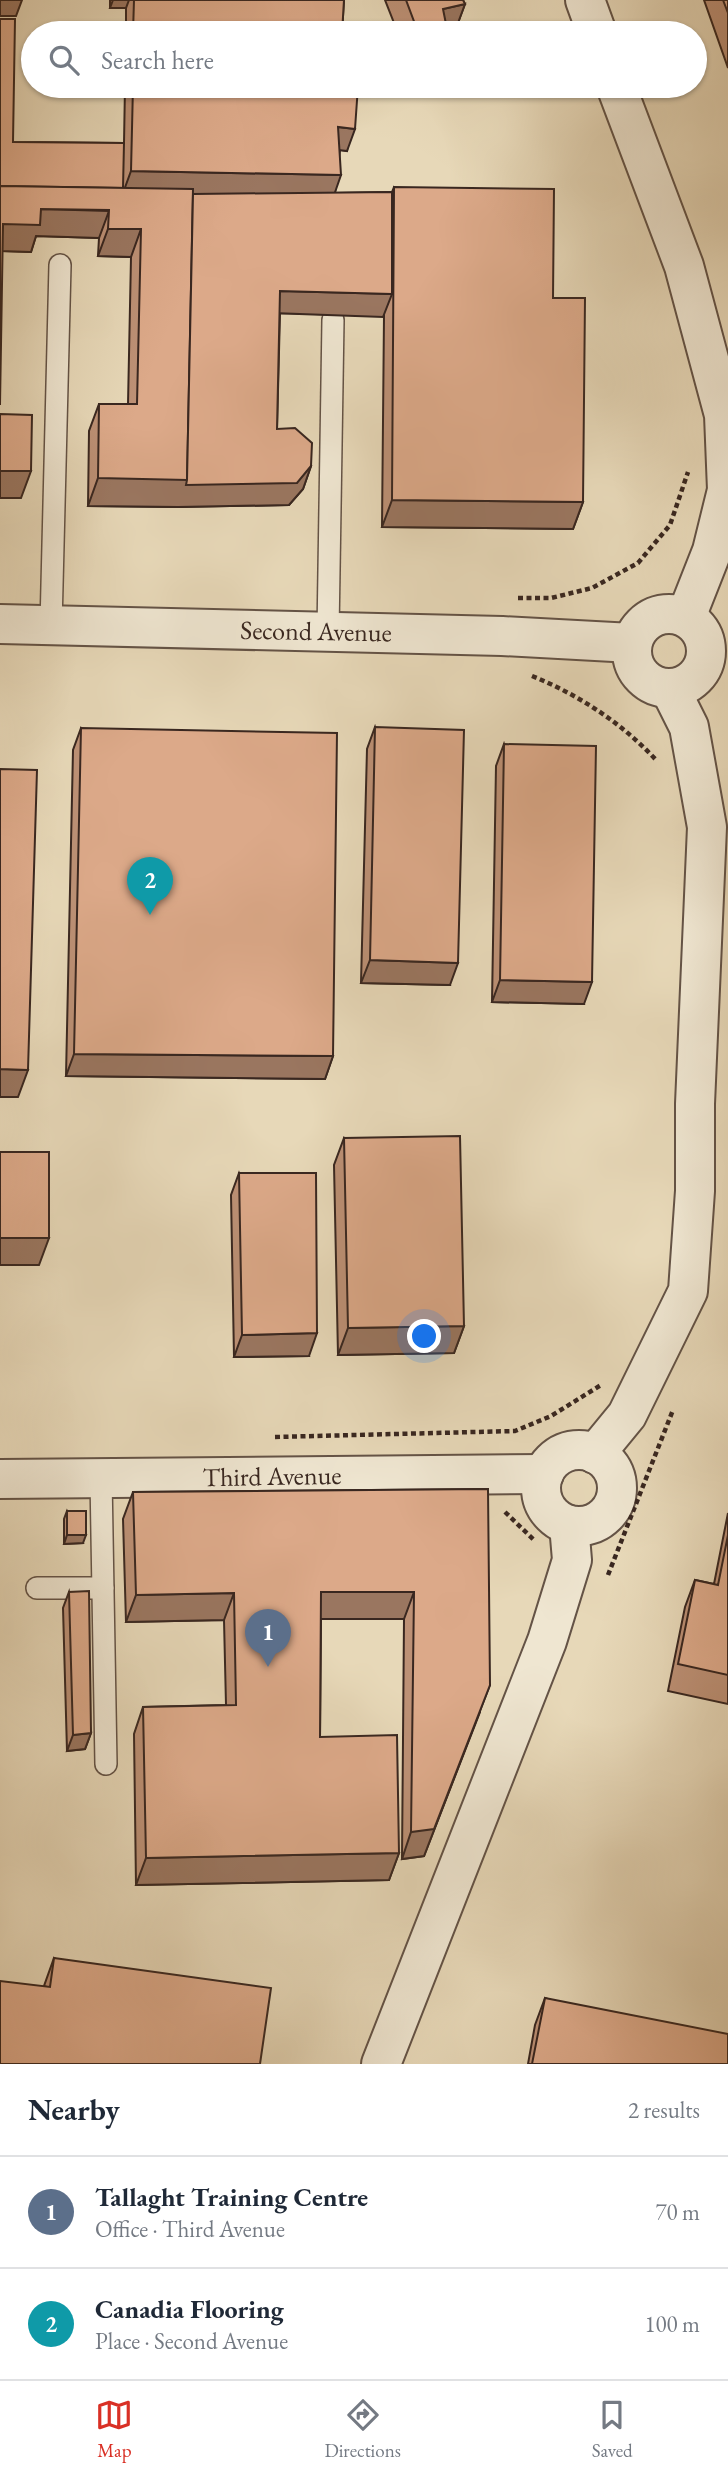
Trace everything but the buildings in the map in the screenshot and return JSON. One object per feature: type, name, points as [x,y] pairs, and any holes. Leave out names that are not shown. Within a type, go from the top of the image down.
[{"type":"street","points":[[585,0],[593,21]]},
{"type":"street","points":[[621,98],[684,265],[724,415],[727,490],[712,551],[686,617]]},
{"type":"street","points":[[663,614],[686,617],[696,624],[703,634],[707,647],[706,659],[702,671],[693,680],[670,689],[649,683],[640,676],[634,666],[632,643],[643,624],[652,617],[663,614]]},
{"type":"street","name":"Second Avenue","points":[[0,624],[550,638],[632,643]]},
{"type":"street","points":[[595,1454],[627,1415],[688,1292],[695,1191],[695,1104],[707,827],[688,727],[670,689]]},
{"type":"street","points":[[571,1451],[595,1454],[613,1472],[616,1495],[612,1507],[594,1524],[569,1525],[558,1520],[548,1511],[542,1500],[544,1474],[550,1463],[571,1451]]},
{"type":"street","name":"Third Avenue","points":[[0,1479],[544,1474]]},
{"type":"street","points":[[381,2064],[547,1641],[572,1560],[569,1525]]},
{"type":"lane","points":[[51,625],[60,265]]},
{"type":"lane","points":[[328,632],[333,320]]},
{"type":"lane","points":[[101,1478],[106,1764]]},
{"type":"lane","points":[[37,1588],[103,1588]]},
{"type":"path","points":[[515,598],[551,598],[592,588],[638,563],[670,525],[689,468]]},
{"type":"path","points":[[525,673],[559,687],[595,709],[634,736],[664,769]]},
{"type":"path","points":[[271,1437],[515,1431],[551,1416],[599,1386],[606,1377]]},
{"type":"path","points":[[501,1509],[536,1543]]},
{"type":"place","name":"Canadia Flooring","points":[[150,915]]},
{"type":"place","name":"Tallaght Training Centre","points":[[268,1667]]}]
